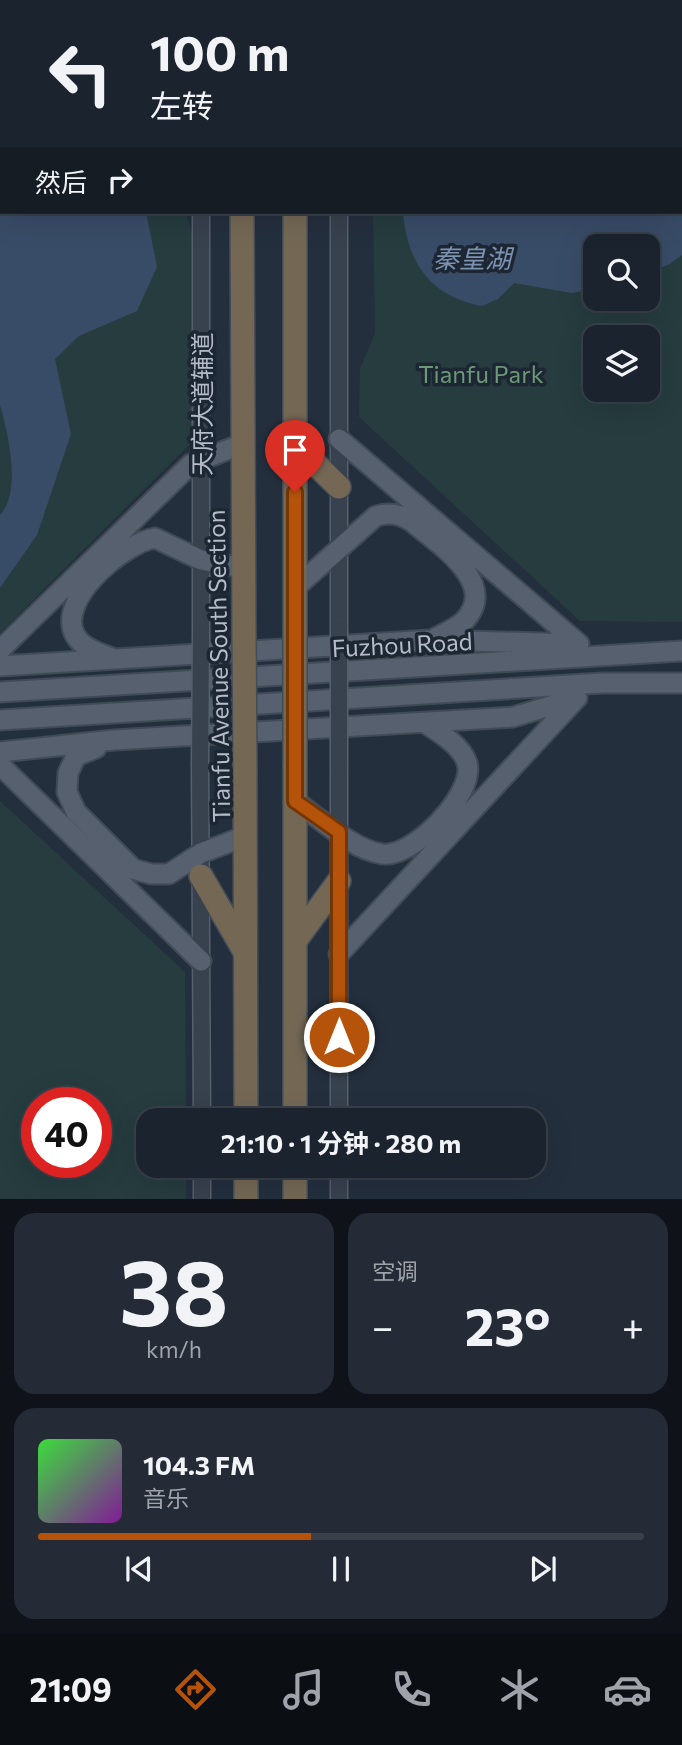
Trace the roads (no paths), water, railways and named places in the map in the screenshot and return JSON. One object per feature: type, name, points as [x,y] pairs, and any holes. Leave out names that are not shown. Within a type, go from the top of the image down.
[{"type":"highway","name":"Tianfu Avenue South Section","points":[[242,214],[246,1108]]},
{"type":"highway","points":[[295,214],[295,1108]]},
{"type":"highway","points":[[295,444],[339,488]]},
{"type":"highway","points":[[201,876],[247,954]]},
{"type":"highway","points":[[295,941],[339,881]]},
{"type":"highway","points":[[246,1178],[246,1199]]},
{"type":"highway","points":[[295,1178],[295,1199]]},
{"type":"main road","points":[[339,439],[577,644]]},
{"type":"main road","points":[[0,650],[191,464],[201,457],[242,444]]},
{"type":"main road","points":[[295,588],[376,516],[387,513],[401,515],[411,520],[468,571],[474,584],[471,612],[461,624],[431,640]]},
{"type":"main road","points":[[116,660],[87,647],[75,634],[73,616],[78,599],[89,581],[128,548],[146,540],[166,542],[201,560],[242,568]]},
{"type":"main road","points":[[0,666],[431,640],[682,644]]},
{"type":"main road","name":"Fuzhou Road","points":[[0,692],[682,651]]},
{"type":"main road","name":"Fuzhou Road","points":[[0,720],[602,683],[682,683]]},
{"type":"main road","points":[[0,752],[114,740],[513,717],[577,698],[682,690]]},
{"type":"main road","points":[[339,954],[577,698]]},
{"type":"main road","points":[[295,801],[365,850],[385,855],[418,843],[456,801],[467,780],[467,763],[446,736],[425,723]]},
{"type":"main road","points":[[114,740],[76,756],[68,773],[67,792],[76,812],[133,869],[150,874],[169,874],[201,853],[246,836]]},
{"type":"main road","points":[[0,765],[201,961]]},
{"type":"street","name":"天府大道辅道","points":[[201,214],[202,1108]]},
{"type":"street","points":[[339,214],[339,1108]]},
{"type":"street","points":[[202,1178],[202,1199]]},
{"type":"street","points":[[339,1178],[339,1199]]},
{"type":"water","points":[[0,214],[146,214],[157,267],[137,311],[79,336],[55,359],[71,434],[37,535],[0,588],[0,515],[7,505],[12,477],[9,446],[0,405]]},
{"type":"water","name":"秦皇湖","points":[[403,214],[682,214],[682,255],[670,264],[660,268],[660,234],[583,234],[583,291],[572,293],[514,283],[498,299],[482,306],[449,295],[436,286],[416,262]]},
{"type":"park label","name":"Tianfu Park","points":[[481,373]]}]
